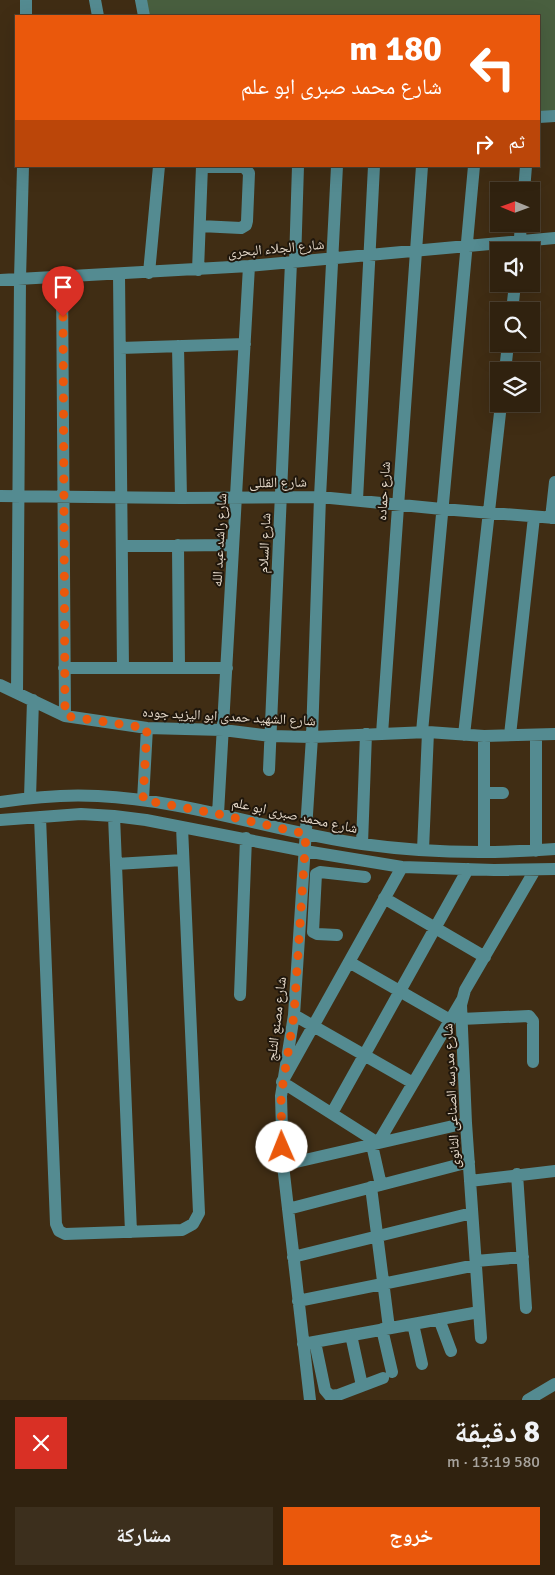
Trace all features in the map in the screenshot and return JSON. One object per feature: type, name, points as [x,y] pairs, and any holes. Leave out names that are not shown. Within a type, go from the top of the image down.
[{"type":"street","points":[[26,0],[26,15]]},
{"type":"street","points":[[95,0],[98,15]]},
{"type":"street","points":[[141,0],[144,15]]},
{"type":"street","points":[[540,117],[555,116]]},
{"type":"street","points":[[17,693],[20,279],[23,167]]},
{"type":"street","points":[[150,273],[159,167]]},
{"type":"street","points":[[198,270],[202,167],[244,167],[249,173],[246,225],[241,228],[200,226]]},
{"type":"street","name":"شارع السلام","points":[[269,770],[298,167]]},
{"type":"street","name":"شارع مصنع الثلج","points":[[310,1400],[309,1343],[298,1301],[283,1165],[281,1110],[282,1082],[294,1015],[312,737],[320,497],[337,167]]},
{"type":"street","points":[[357,500],[374,167]]},
{"type":"street","name":"شارع حماده","points":[[382,734],[422,167]]},
{"type":"street","points":[[423,850],[425,732],[442,509],[474,167]]},
{"type":"street","points":[[525,182],[526,167]]},
{"type":"street","name":"شارع الجلاء البحرى","points":[[537,242],[555,238]]},
{"type":"street","name":"شارع الجلاء البحرى","points":[[0,280],[198,270],[416,250],[490,246]]},
{"type":"street","name":"شارع راشد عبد الله","points":[[218,814],[249,266]]},
{"type":"street","points":[[120,274],[123,668]]},
{"type":"street","points":[[62,277],[65,716]]},
{"type":"street","points":[[120,348],[245,344]]},
{"type":"street","points":[[178,346],[181,498]]},
{"type":"street","points":[[464,735],[500,412]]},
{"type":"street","points":[[553,518],[555,482]]},
{"type":"street","name":"شارع القللى","points":[[0,496],[122,498],[320,497],[553,518]]},
{"type":"street","points":[[510,735],[534,516]]},
{"type":"street","points":[[122,546],[234,545]]},
{"type":"street","points":[[178,546],[179,668]]},
{"type":"street","points":[[64,668],[227,668]]},
{"type":"street","name":"شارع الشهيد حمدى ابو اليزيد جوده","points":[[0,685],[65,716],[147,728],[223,730],[270,736],[312,737],[425,732],[484,736],[555,734]]},
{"type":"street","points":[[30,798],[33,700]]},
{"type":"street","points":[[143,800],[147,728]]},
{"type":"street","points":[[362,844],[366,734]]},
{"type":"street","points":[[536,735],[536,851]]},
{"type":"street","points":[[484,736],[484,852]]},
{"type":"street","points":[[484,793],[503,794]]},
{"type":"street","name":"شارع محمد صبرى ابو علم","points":[[0,802],[30,798],[99,796],[143,800],[362,844],[423,850],[484,852],[555,850]]},
{"type":"street","points":[[0,820],[81,814],[114,816],[146,820],[305,851],[402,867],[555,869]]},
{"type":"street","points":[[114,816],[131,1232]]},
{"type":"street","points":[[40,817],[56,1227],[63,1234],[182,1230],[193,1224],[197,1218],[200,1206],[182,827]]},
{"type":"street","points":[[240,995],[246,838]]},
{"type":"street","points":[[330,873],[332,855]]},
{"type":"street","points":[[116,864],[183,860]]},
{"type":"street","points":[[375,1144],[332,1113],[282,1082],[402,867]]},
{"type":"street","points":[[332,1113],[468,869]]},
{"type":"street","name":"شارع مدرسه الصناعى الثانوى","points":[[481,1338],[466,1122],[456,1020],[466,990],[535,870]]},
{"type":"street","points":[[337,936],[317,934],[312,930],[315,876],[318,872],[365,877]]},
{"type":"street","points":[[384,898],[485,957]]},
{"type":"street","points":[[349,962],[456,1020],[529,1016],[533,1021],[533,1062]]},
{"type":"street","points":[[294,1015],[413,1083]]},
{"type":"street","points":[[456,1020],[413,1083],[375,1144],[377,1237],[383,1284],[386,1329],[388,1375],[338,1395],[330,1396],[325,1390],[309,1343],[351,1335],[386,1329],[479,1312]]},
{"type":"street","points":[[283,1165],[466,1122]]},
{"type":"street","points":[[288,1209],[469,1162]]},
{"type":"street","points":[[470,1181],[555,1171]]},
{"type":"street","points":[[517,1174],[526,1308]]},
{"type":"street","points":[[293,1257],[472,1213]]},
{"type":"street","points":[[298,1301],[476,1263],[523,1257]]},
{"type":"street","points":[[439,1319],[451,1351]]},
{"type":"street","points":[[413,1324],[422,1364]]},
{"type":"street","points":[[351,1335],[361,1381]]},
{"type":"street","points":[[528,1400],[555,1384]]},
{"type":"green space","points":[[141,0],[555,0],[555,116],[540,117],[540,15],[143,15]]},
{"type":"route","points":[[63,317],[65,716],[147,728],[143,800],[218,814],[306,834],[294,1015],[282,1082],[282,1147]]}]
